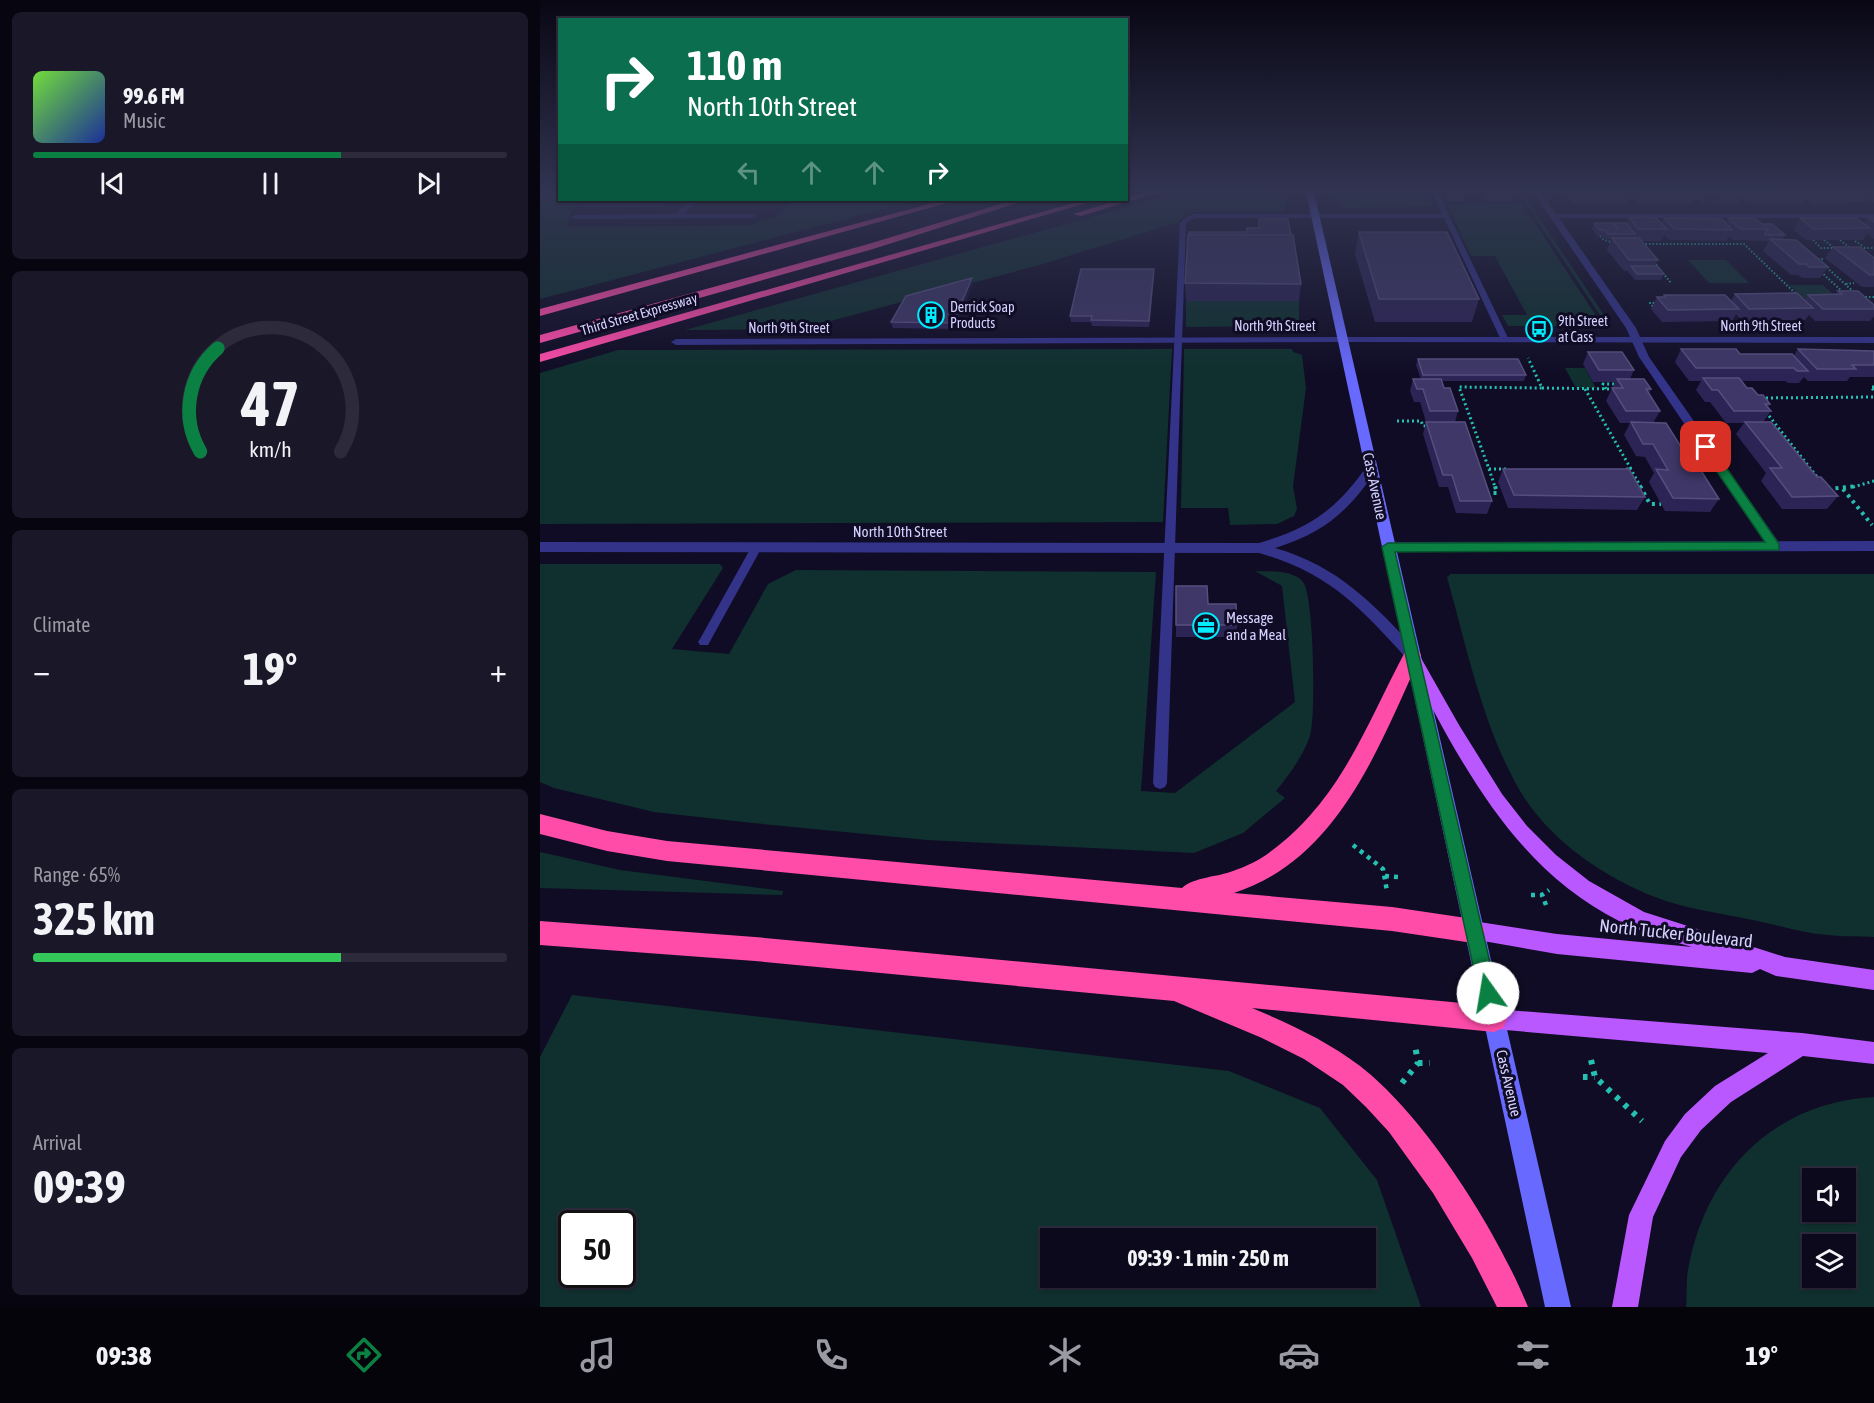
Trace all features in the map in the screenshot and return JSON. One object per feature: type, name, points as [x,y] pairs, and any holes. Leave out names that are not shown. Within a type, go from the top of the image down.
[{"type":"highway","name":"Third Street Expressway","points":[[540,313],[759,253]]},
{"type":"highway","points":[[540,339],[848,253]]},
{"type":"highway","name":"Third Street Expressway","points":[[540,358],[904,253]]},
{"type":"highway","points":[[780,288],[863,273],[935,253]]},
{"type":"highway","points":[[540,307],[675,276]]},
{"type":"highway","points":[[1170,897],[1228,885],[1253,875],[1281,859],[1323,821],[1354,774],[1412,655]]},
{"type":"highway","points":[[540,824],[607,841],[667,851],[1404,920],[1473,931]]},
{"type":"highway","points":[[540,933],[755,949],[1165,986],[1494,1019]]},
{"type":"highway","points":[[1165,986],[1265,1026],[1312,1050],[1352,1076],[1384,1107],[1453,1199],[1513,1307]]},
{"type":"main road","name":"Cass Avenue","points":[[1323,253],[1558,1307]]},
{"type":"main road","points":[[1412,655],[1468,757],[1495,800],[1542,856],[1563,874],[1622,912],[1784,967]]},
{"type":"main road","name":"North Tucker Boulevard","points":[[1473,931],[1557,944],[1784,967],[1874,980]]},
{"type":"main road","points":[[1494,1019],[1582,1029],[1802,1044],[1874,1053]]},
{"type":"main road","points":[[1625,1307],[1641,1215],[1673,1149],[1693,1122],[1723,1094],[1802,1044]]},
{"type":"street","points":[[1579,253],[1631,328],[1644,357],[1774,547]]},
{"type":"street","name":"North 9th Street","points":[[676,342],[1874,340]]},
{"type":"street","name":"North 10th Street","points":[[1259,548],[1295,537],[1336,514],[1356,492],[1371,469]]},
{"type":"street","points":[[1388,547],[1874,546]]},
{"type":"street","name":"North 10th Street","points":[[540,547],[1259,548],[1297,558],[1334,578],[1362,602],[1412,655]]},
{"type":"lane","points":[[1160,783],[1182,253]]},
{"type":"lane","points":[[1464,253],[1505,340]]},
{"type":"lane","points":[[704,642],[757,547]]},
{"type":"path","points":[[1753,253],[1804,302]]},
{"type":"path","points":[[1649,257],[1671,283]]},
{"type":"path","points":[[1824,259],[1818,259],[1867,303]]},
{"type":"path","points":[[1817,269],[1849,297],[1874,297]]},
{"type":"path","points":[[1829,270],[1836,269]]},
{"type":"path","points":[[1845,284],[1854,283]]},
{"type":"path","points":[[1655,309],[1650,303],[1660,303]]},
{"type":"path","points":[[1526,354],[1542,388]]},
{"type":"path","points":[[1606,389],[1603,384],[1621,384]]},
{"type":"path","points":[[1479,493],[1497,493],[1459,387],[1625,389]]},
{"type":"path","points":[[1585,389],[1650,504],[1661,504]]},
{"type":"path","points":[[1819,480],[1754,398],[1874,397]]},
{"type":"path","points":[[1397,421],[1421,421],[1423,426],[1436,427]]},
{"type":"path","points":[[1464,428],[1475,428]]},
{"type":"path","points":[[1619,469],[1630,468]]},
{"type":"path","points":[[1489,470],[1513,470]]},
{"type":"path","points":[[1826,489],[1842,489],[1874,482]]},
{"type":"path","points":[[1842,489],[1873,526]]},
{"type":"path","points":[[1353,845],[1383,868],[1387,891]]},
{"type":"path","points":[[1385,876],[1398,877]]},
{"type":"path","points":[[1531,895],[1542,895],[1548,890]]},
{"type":"path","points":[[1542,895],[1546,905]]},
{"type":"path","points":[[1402,1083],[1418,1063],[1415,1045]]},
{"type":"path","points":[[1591,1060],[1595,1077],[1642,1121]]},
{"type":"path","points":[[1418,1063],[1430,1063]]},
{"type":"path","points":[[1583,1077],[1595,1077]]},
{"type":"green space","points":[[540,253],[716,253],[540,299]]},
{"type":"green space","points":[[962,253],[1078,253],[823,323],[820,329],[685,330]]},
{"type":"green space","points":[[1470,253],[1555,253],[1601,323],[1599,326],[1508,326],[1502,315],[1527,315],[1495,256],[1471,256]]},
{"type":"green space","points":[[1559,253],[1563,253],[1610,324],[1606,324]]},
{"type":"green space","points":[[1688,260],[1726,260],[1749,283],[1709,283]]},
{"type":"green space","points":[[1789,285],[1823,285],[1837,298],[1803,298]]},
{"type":"green space","points":[[1186,301],[1299,301],[1299,326],[1186,327]]},
{"type":"green space","points":[[1172,349],[1163,522],[540,524],[540,373],[618,350]]},
{"type":"green space","points":[[1184,349],[1292,349],[1293,352],[1302,355],[1306,388],[1293,486],[1297,509],[1294,516],[1277,524],[1230,525],[1228,508],[1181,508]]},
{"type":"green space","points":[[1565,368],[1585,368],[1596,388],[1576,388]]},
{"type":"green space","points":[[540,564],[720,564],[723,568],[672,649],[729,654],[768,584],[796,570],[1156,572],[1141,791],[1175,793],[1295,702],[1282,586],[1255,571],[1287,573],[1303,582],[1310,609],[1313,706],[1310,736],[1304,751],[1276,791],[1285,798],[1243,833],[1194,853],[927,840],[654,812],[554,788],[540,782]]},
{"type":"green space","points":[[1451,574],[1874,574],[1874,937],[1809,933],[1679,905],[1634,888],[1593,865],[1574,851],[1540,818],[1526,800],[1502,756],[1483,706],[1468,655],[1447,577]]},
{"type":"green space","points":[[540,852],[620,870],[783,891],[782,895],[540,888]]},
{"type":"green space","points":[[572,995],[1229,1071],[1320,1108],[1377,1180],[1421,1307],[540,1307],[540,1057]]},
{"type":"green space","points":[[1874,1097],[1874,1307],[1686,1307],[1688,1270],[1697,1235],[1710,1203],[1728,1174],[1750,1149],[1776,1128],[1805,1112],[1838,1102]]},
{"type":"building","points":[[1187,253],[1296,253],[1301,284],[1185,283]]},
{"type":"building","points":[[1365,253],[1457,253],[1479,299],[1379,299]]},
{"type":"building","points":[[1624,253],[1652,253],[1658,260],[1629,260]]},
{"type":"building","points":[[1786,253],[1811,253],[1828,267],[1809,267],[1806,264],[1799,264]]},
{"type":"building","points":[[1841,253],[1868,253],[1874,258],[1874,275],[1870,275]]},
{"type":"building","points":[[1631,266],[1657,266],[1664,274],[1637,274]]},
{"type":"building","points":[[1081,269],[1154,269],[1149,321],[1091,320],[1092,316],[1070,316]]},
{"type":"building","name":"Derrick Soap Products","points":[[972,278],[953,323],[891,322],[906,296]]},
{"type":"building","points":[[1838,291],[1858,291],[1874,305],[1874,309],[1823,309],[1808,295],[1842,294]]},
{"type":"building","points":[[1797,293],[1813,308],[1749,309],[1735,294]]},
{"type":"building","points":[[1664,295],[1725,295],[1739,309],[1668,310],[1657,297],[1665,297]]},
{"type":"building","points":[[1681,349],[1736,349],[1740,354],[1792,354],[1808,371],[1797,371],[1794,368],[1696,368]]},
{"type":"building","points":[[1798,349],[1874,351],[1874,365],[1852,365],[1856,369],[1817,369]]},
{"type":"building","points":[[1588,352],[1622,352],[1634,370],[1599,370]]},
{"type":"building","points":[[1418,359],[1518,359],[1526,375],[1423,375]]},
{"type":"building","points":[[1703,378],[1739,378],[1747,388],[1752,388],[1758,395],[1763,395],[1770,404],[1765,404],[1771,411],[1734,411],[1718,390],[1712,390]]},
{"type":"building","points":[[1413,379],[1441,379],[1444,388],[1450,388],[1458,411],[1430,411],[1423,389],[1417,389]]},
{"type":"building","points":[[1617,379],[1644,379],[1651,389],[1646,389],[1660,411],[1626,411],[1612,388],[1623,388]]},
{"type":"building","points":[[1426,422],[1465,422],[1492,501],[1460,501],[1452,475],[1443,475]]},
{"type":"building","points":[[1631,422],[1666,423],[1695,469],[1700,469],[1719,499],[1673,498],[1656,469],[1668,470],[1653,444],[1643,444]]},
{"type":"building","points":[[1745,422],[1771,422],[1817,477],[1821,477],[1838,496],[1792,497],[1770,468],[1782,468]]},
{"type":"building","points":[[1503,469],[1629,469],[1645,497],[1514,495]]},
{"type":"building","points":[[1176,586],[1207,586],[1208,604],[1236,604],[1237,625],[1176,625]]},
{"type":"place","name":"Derrick Soap Products","points":[[931,315]]},
{"type":"place","name":"9th Street at Cass","points":[[1539,329]]},
{"type":"place","name":"Message and a Meal","points":[[1206,626]]},
{"type":"route","points":[[1488,993],[1388,547],[1774,547],[1706,447]]}]
